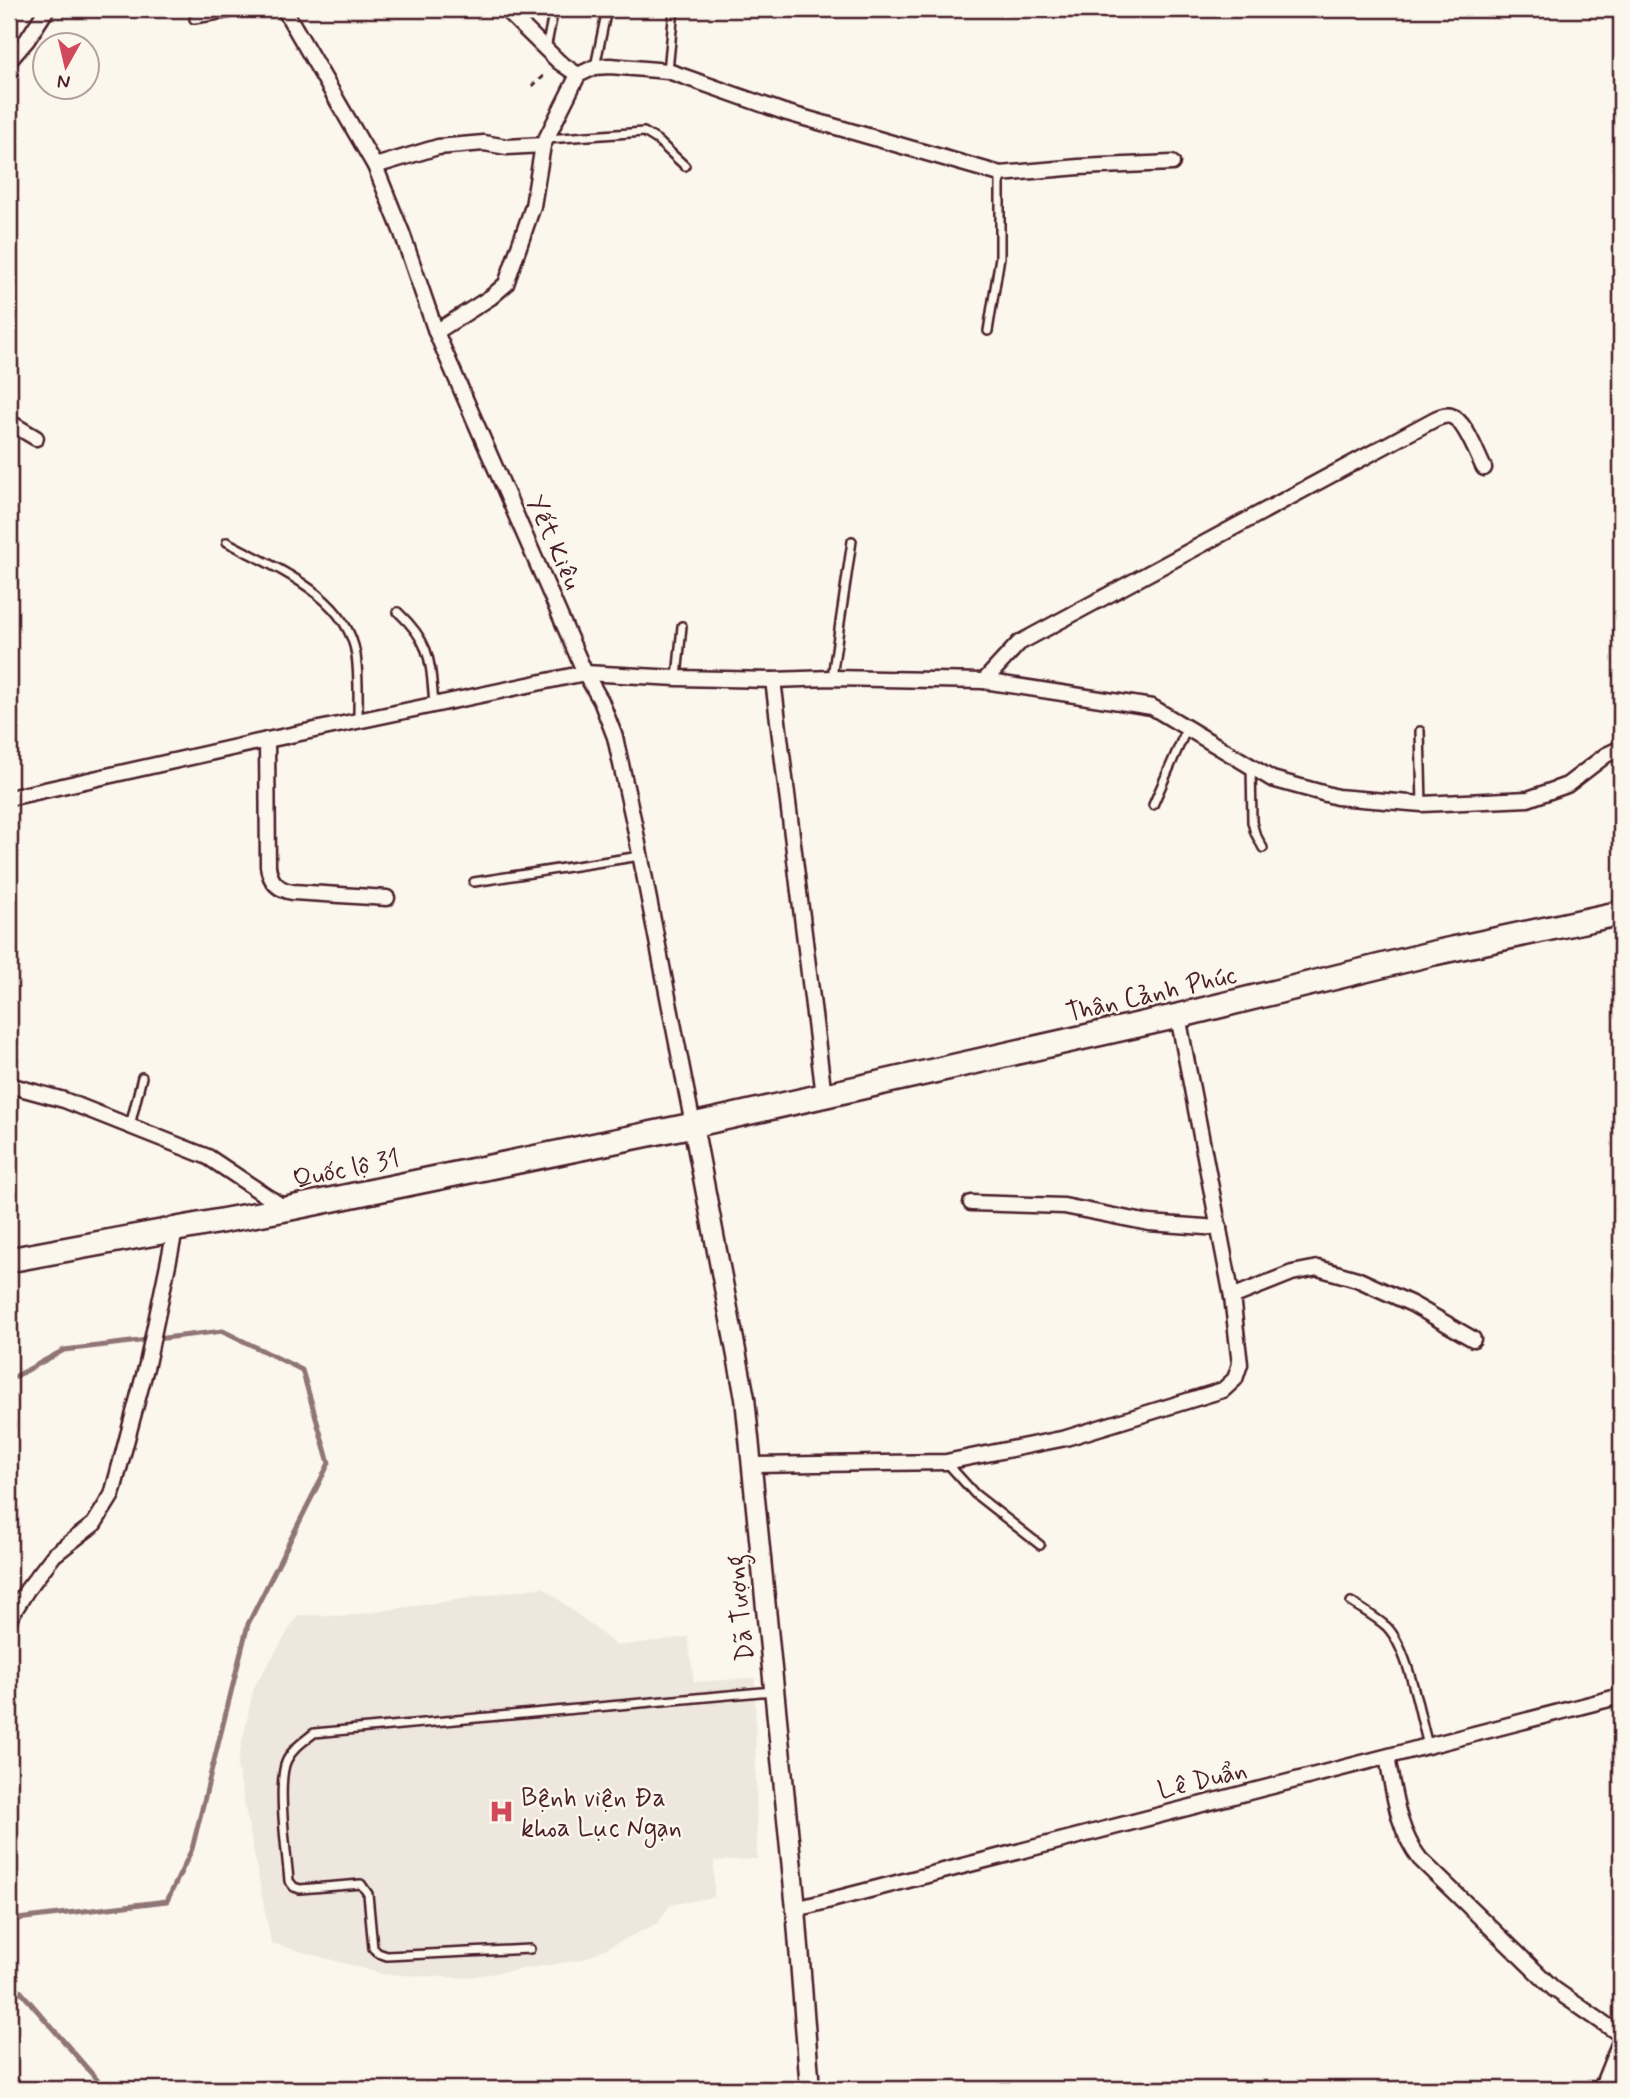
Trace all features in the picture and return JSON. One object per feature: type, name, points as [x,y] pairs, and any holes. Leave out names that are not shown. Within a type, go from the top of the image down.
[{"type":"highway","name":"Thân Cảnh Phúc","points":[[692,1125],[1178,1016],[1434,953],[1621,913]]},
{"type":"highway","name":"Quốc lộ 31","points":[[9,1260],[175,1231],[692,1125]]},
{"type":"street","points":[[9,61],[27,40],[47,9]]},
{"type":"street","name":"Yết Kiêu","points":[[284,9],[375,166],[436,332],[615,737],[692,1125]]},
{"type":"street","points":[[505,9],[559,62],[578,75]]},
{"type":"street","points":[[436,332],[491,298],[506,284],[533,206],[544,142],[578,75],[595,67],[668,71],[784,111],[1000,174],[1172,163]]},
{"type":"street","points":[[375,166],[438,147],[484,143],[508,147],[544,142]]},
{"type":"street","points":[[984,681],[1019,643],[1444,415],[1452,416],[1461,423],[1484,468]]},
{"type":"street","points":[[9,422],[36,438]]},
{"type":"street","points":[[9,798],[585,673],[773,680],[832,678],[984,681],[1152,707],[1272,779],[1337,797],[1422,804],[1528,799],[1567,785],[1606,755],[1621,748]]},
{"type":"street","points":[[773,680],[824,1096]]},
{"type":"street","points":[[268,740],[268,866],[272,880],[284,891],[387,898]]},
{"type":"street","points":[[751,1465],[946,1462],[1066,1438],[1223,1390],[1235,1379],[1240,1364],[1232,1297],[1178,1016]]},
{"type":"street","points":[[9,1086],[64,1100],[208,1157],[286,1209]]},
{"type":"street","name":"Dã Tượng","points":[[692,1125],[745,1398],[796,1909],[810,2089]]},
{"type":"street","points":[[971,1203],[1064,1206],[1149,1223],[1219,1228]]},
{"type":"street","points":[[9,1619],[54,1555],[94,1524],[112,1495],[147,1364],[175,1231]]},
{"type":"street","points":[[1232,1297],[1292,1273],[1318,1268],[1357,1279],[1412,1304],[1473,1339]]},
{"type":"street","name":"Lê Duẩn","points":[[796,1909],[1621,1696]]},
{"type":"street","points":[[1387,1757],[1401,1825],[1406,1839],[1420,1859],[1553,1989],[1621,2037],[1601,2089]]},
{"type":"lane","points":[[194,19],[258,9]]},
{"type":"lane","points":[[546,50],[554,9]]},
{"type":"lane","points":[[595,67],[607,9]]},
{"type":"lane","points":[[668,71],[674,9]]},
{"type":"lane","points":[[544,142],[644,132],[657,140],[685,166]]},
{"type":"lane","points":[[988,331],[1000,257],[1000,174]]},
{"type":"lane","points":[[832,678],[852,541]]},
{"type":"lane","points":[[227,542],[311,589],[327,601],[340,617],[356,654],[358,721]]},
{"type":"lane","points":[[398,612],[413,626],[426,649],[430,662],[434,705]]},
{"type":"lane","points":[[677,678],[682,626]]},
{"type":"lane","points":[[1153,806],[1187,728]]},
{"type":"lane","points":[[1420,731],[1422,804]]},
{"type":"lane","points":[[1251,766],[1252,822],[1263,848]]},
{"type":"lane","points":[[474,881],[640,856]]},
{"type":"lane","points":[[130,1126],[142,1077]]},
{"type":"lane","points":[[946,1462],[975,1494],[1040,1545]]},
{"type":"lane","points":[[1351,1602],[1375,1617],[1398,1643],[1428,1746]]},
{"type":"lane","points":[[530,1949],[387,1956],[373,1948],[368,1894],[361,1884],[300,1889],[294,1887],[289,1881],[281,1780],[286,1761],[297,1746],[314,1733],[774,1691]]},
{"type":"path","points":[[532,86],[559,62]]},
{"type":"shaded area","name":"Bệnh viện Đa khoa Lục Ngạn","points":[[543,1587],[617,1646],[688,1637],[694,1682],[755,1678],[757,1859],[714,1861],[714,1897],[670,1905],[658,1923],[582,1960],[463,1978],[382,1974],[271,1943],[237,1765],[254,1687],[298,1615],[346,1616]]},
{"type":"waterway","points":[[9,1380],[64,1350],[223,1331],[302,1370],[329,1463],[248,1624],[192,1849],[167,1901],[9,1920]]},
{"type":"waterway","points":[[9,1978],[105,2089]]},
{"type":"place","name":"Bệnh viện Đa khoa Lục Ngạn","points":[[501,1812]]}]
